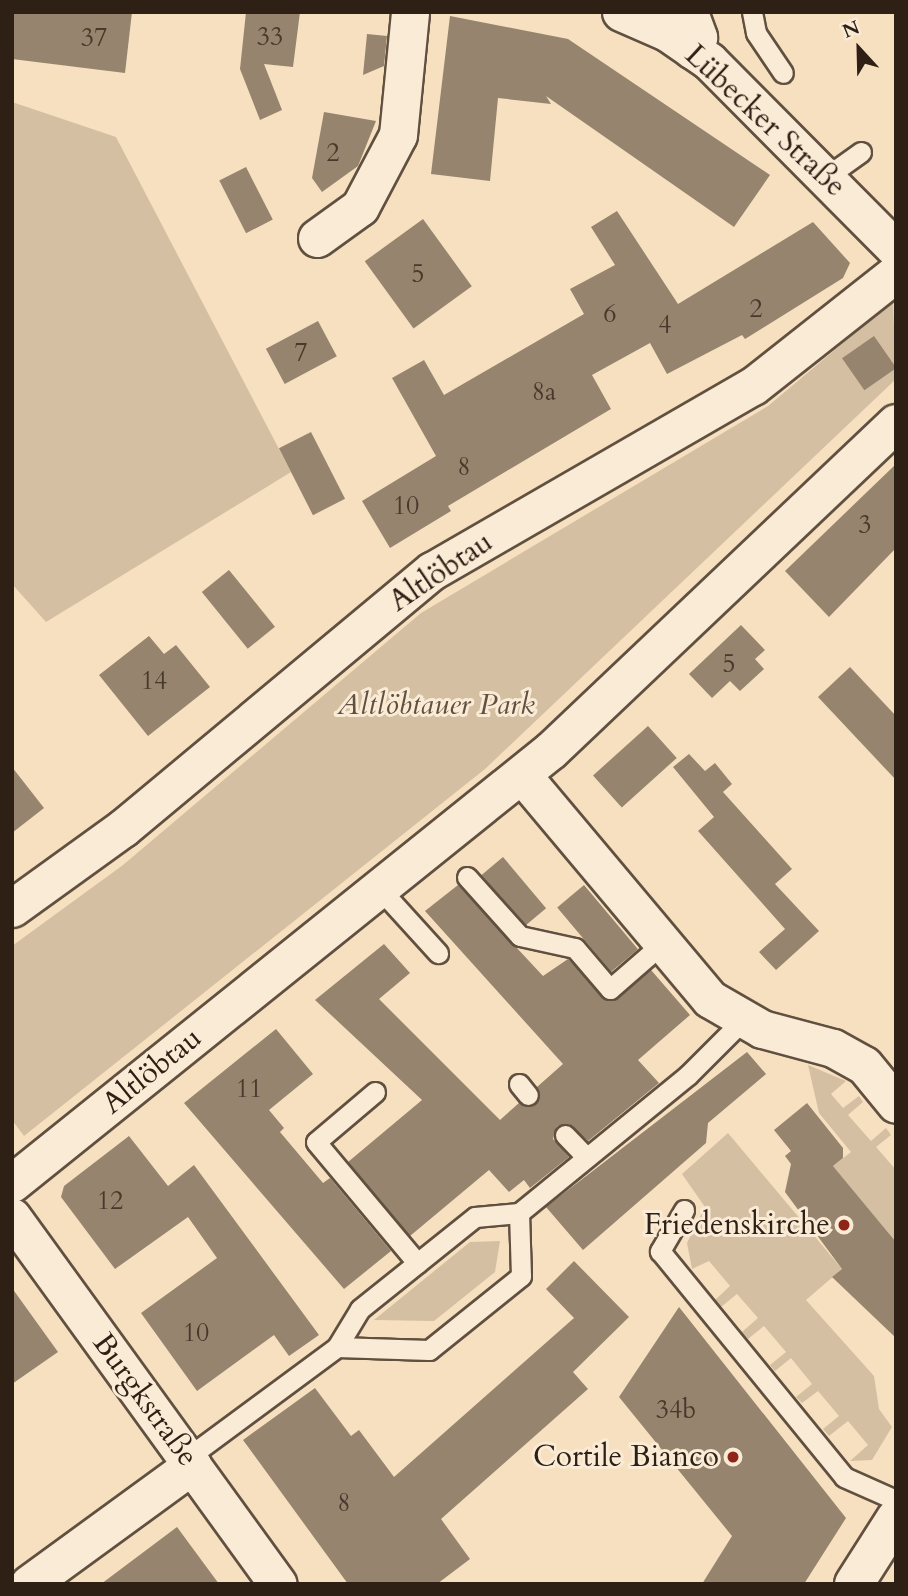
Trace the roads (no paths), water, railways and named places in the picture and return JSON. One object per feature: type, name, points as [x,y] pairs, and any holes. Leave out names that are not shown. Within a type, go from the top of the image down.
[{"type":"street","points":[[317,238],[360,207],[398,135],[410,12]]},
{"type":"street","name":"Lübecker Straße","points":[[621,12],[692,50],[896,249]]},
{"type":"street","points":[[689,12],[698,37],[692,50]]},
{"type":"street","name":"Altlöbtau","points":[[12,908],[123,828],[432,571],[752,386],[896,273]]},
{"type":"street","name":"Altlöbtau","points":[[12,1183],[522,775],[896,423]]},
{"type":"street","points":[[522,775],[710,999],[744,1019],[864,1065],[896,1104]]},
{"type":"street","name":"Burgkstraße","points":[[12,1217],[278,1584]]},
{"type":"street","points":[[29,1584],[189,1461]]},
{"type":"street","points":[[854,1584],[896,1518]]},
{"type":"lane","points":[[752,12],[756,33],[783,73]]},
{"type":"lane","points":[[825,177],[861,152]]},
{"type":"lane","points":[[467,877],[520,936],[575,948],[610,989],[663,943]]},
{"type":"lane","points":[[379,888],[438,953]]},
{"type":"lane","points":[[189,1461],[337,1347],[360,1309],[417,1263],[475,1217],[519,1213],[584,1156],[688,1076],[744,1019]]},
{"type":"lane","points":[[375,1093],[316,1142],[417,1263]]},
{"type":"lane","points":[[565,1135],[584,1156]]},
{"type":"lane","points":[[684,1210],[660,1251],[845,1477],[896,1500]]},
{"type":"lane","points":[[337,1347],[429,1350],[521,1276],[519,1213]]},
{"type":"place","name":"Friedenskirche","points":[[844,1225]]},
{"type":"place","name":"Cortile Bianco","points":[[733,1457]]},
{"type":"park label","name":"Altlöbtauer Park","points":[[436,705]]}]
